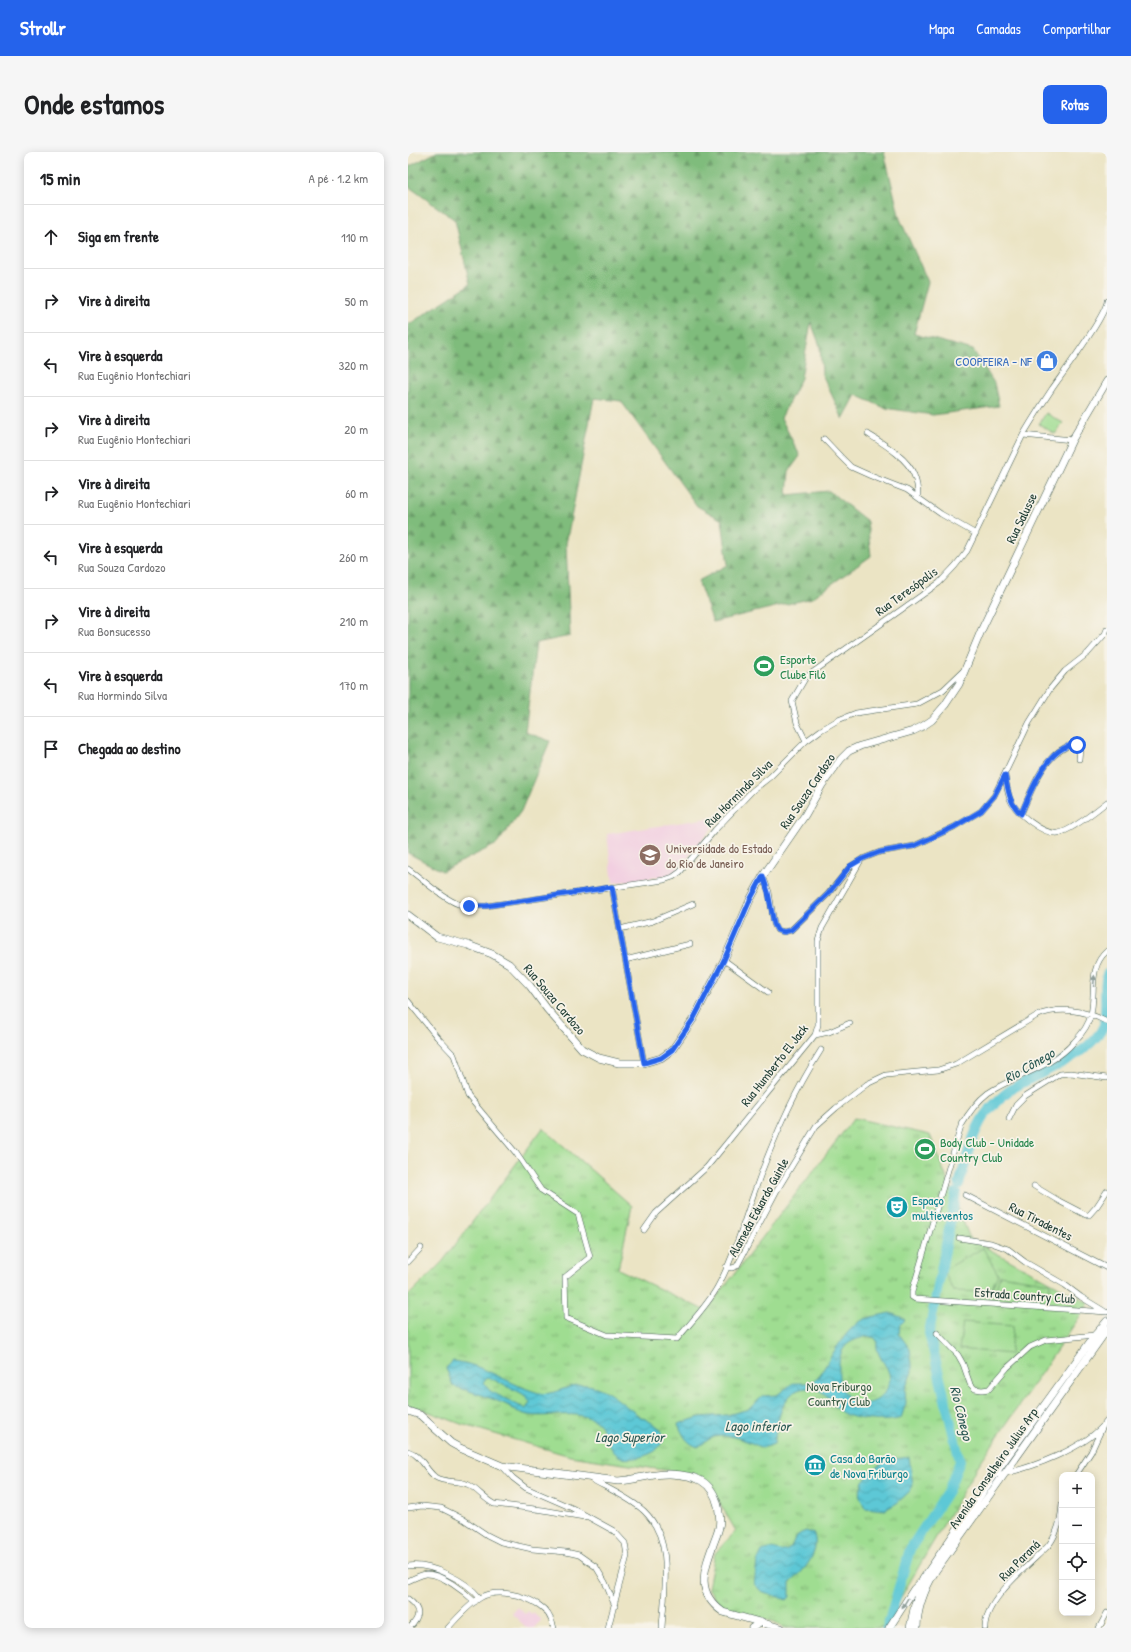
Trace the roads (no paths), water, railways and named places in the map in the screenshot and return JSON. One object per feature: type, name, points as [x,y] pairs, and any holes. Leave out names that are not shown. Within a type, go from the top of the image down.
[{"type":"street","name":"Rua Teresópolis","points":[[806,742],[797,722],[792,701],[806,677],[939,583],[956,566],[976,534],[1023,435],[1107,307],[1107,301]]},
{"type":"street","name":"Rua Salusse","points":[[965,669],[981,631],[1072,440],[1107,381]]},
{"type":"street","points":[[868,434],[893,452],[910,467],[917,482],[918,497]]},
{"type":"street","points":[[1023,435],[1072,440]]},
{"type":"street","points":[[824,438],[851,466],[918,497],[941,514],[976,534]]},
{"type":"street","points":[[763,876],[768,892],[774,924],[777,930],[784,932],[791,930],[828,894],[850,866],[862,859],[880,852],[914,846],[954,827],[981,811],[994,796],[1029,723],[1050,689],[1065,671],[1091,650],[1105,634],[1107,629]]},
{"type":"street","name":"Rua Hormindo Silva","points":[[408,869],[439,893],[457,904],[469,906],[486,906],[664,880],[673,877],[680,872],[715,830],[752,791],[770,777],[806,742],[838,720],[856,713],[917,704],[943,690],[965,669]]},
{"type":"street","name":"Rua Souza Cardozo","points":[[408,915],[437,938],[492,954],[510,964],[582,1049],[599,1058],[619,1063],[644,1063],[661,1058],[672,1050],[694,1018],[724,960],[750,900],[763,876],[805,815],[822,785],[841,759],[849,751],[860,746],[913,731],[932,720],[945,705],[959,684],[965,669]]},
{"type":"street","points":[[1021,814],[1035,781],[1046,763],[1064,748],[1072,744],[1077,745],[1080,748],[1079,759]]},
{"type":"street","points":[[1005,775],[1010,798],[1015,808],[1040,828],[1049,832],[1059,833],[1074,827],[1107,802]]},
{"type":"street","name":"Rua Humberto El Jack","points":[[644,1230],[656,1213],[707,1167],[815,1035],[818,1025],[818,941],[822,928],[862,859]]},
{"type":"street","points":[[612,887],[644,1063]]},
{"type":"street","points":[[620,929],[653,921],[693,904]]},
{"type":"street","points":[[625,960],[690,944]]},
{"type":"street","points":[[1107,951],[1097,963],[1091,1015],[1107,1022]]},
{"type":"street","points":[[724,960],[768,992]]},
{"type":"street","name":"Alameda Eduardo Guinle","points":[[408,1001],[437,1037],[454,1055],[468,1096],[516,1153],[541,1190],[578,1214],[590,1257],[564,1277],[566,1318],[607,1335],[677,1339],[715,1291],[726,1267],[732,1268],[737,1266],[776,1192],[816,1126],[836,1108],[867,1084],[886,1075],[938,1070],[956,1064],[1036,1016],[1046,1012],[1071,1010],[1091,1015]]},
{"type":"street","name":"Estrada Country Club","points":[[1091,1015],[1085,1029],[1073,1044],[1060,1055],[988,1093],[972,1108],[961,1126],[912,1292],[912,1297],[915,1299],[1106,1312]]},
{"type":"street","points":[[815,1035],[829,1032],[850,1023]]},
{"type":"street","points":[[726,1267],[754,1191],[782,1125],[811,1066],[821,1050]]},
{"type":"street","points":[[1009,1119],[1016,1105],[1025,1096],[1060,1074],[1071,1073],[1107,1078]]},
{"type":"street","points":[[1034,1186],[1059,1202],[1086,1215],[1089,1215],[1097,1206],[1107,1190]]},
{"type":"street","name":"Rua Tiradentes","points":[[965,1195],[1107,1268]]},
{"type":"street","points":[[959,1238],[991,1243],[1008,1249],[1026,1262],[1106,1312]]},
{"type":"street","points":[[408,1262],[421,1248]]},
{"type":"street","name":"Avenida Conselheiro Julius Arp","points":[[910,1628],[915,1604],[923,1580],[995,1475],[1095,1335],[1107,1321]]},
{"type":"street","name":"Avenida Conselheiro Julius Arp","points":[[917,1628],[920,1602],[926,1586],[936,1570],[1107,1330]]},
{"type":"street","points":[[937,1333],[958,1355],[964,1364],[970,1384],[975,1389],[982,1390],[989,1389],[1007,1368],[1030,1347],[1046,1340],[1095,1335]]},
{"type":"street","points":[[1078,1337],[1087,1347]]},
{"type":"street","points":[[408,1411],[420,1415],[451,1443],[502,1466],[588,1477],[628,1480],[651,1475],[669,1474],[691,1476],[707,1483],[716,1499],[720,1517],[719,1528],[703,1576],[704,1589],[716,1607],[723,1612],[739,1618],[762,1622],[781,1628]]},
{"type":"street","points":[[995,1475],[1004,1474],[1050,1459],[1075,1447],[1103,1426],[1107,1421]]},
{"type":"street","points":[[1078,1472],[1092,1452],[1103,1426]]},
{"type":"street","points":[[408,1451],[414,1453],[435,1477],[462,1482],[469,1485],[494,1504],[542,1510],[587,1518]]},
{"type":"street","points":[[502,1466],[512,1478],[526,1488],[572,1508],[587,1518],[614,1531],[625,1543],[627,1556],[608,1628]]},
{"type":"street","points":[[588,1477],[643,1510],[656,1526],[663,1542],[665,1559],[662,1628]]},
{"type":"street","points":[[408,1508],[422,1506],[442,1508],[501,1542],[532,1549],[566,1552],[579,1555],[596,1567],[605,1582],[615,1606]]},
{"type":"street","name":"Rua Paraná","points":[[984,1628],[985,1618],[989,1608],[1002,1592],[1055,1538],[1058,1532],[1061,1508]]},
{"type":"street","points":[[408,1566],[415,1565],[430,1567],[437,1570],[461,1582],[475,1592],[480,1598]]},
{"type":"street","points":[[408,1581],[422,1575],[434,1575],[464,1592],[475,1602]]},
{"type":"street","points":[[890,1628],[914,1589],[923,1580]]},
{"type":"street","points":[[448,1628],[480,1598],[501,1594],[515,1595],[540,1606],[548,1615],[554,1628]]},
{"type":"street","points":[[408,1599],[416,1605],[418,1612],[416,1621],[409,1628]]},
{"type":"street","points":[[1099,1628],[1107,1613]]},
{"type":"street","points":[[752,1628],[762,1622]]},
{"type":"water","name":"Lago inferior","points":[[890,1313],[905,1320],[900,1325],[899,1334],[910,1349],[912,1364],[912,1372],[905,1389],[906,1403],[901,1418],[895,1420],[871,1420],[846,1415],[838,1410],[822,1392],[807,1388],[798,1390],[791,1394],[786,1401],[779,1418],[774,1444],[762,1448],[739,1438],[720,1436],[708,1440],[698,1447],[688,1441],[683,1435],[678,1424],[700,1417],[727,1415],[749,1409],[763,1396],[777,1395],[793,1383],[812,1382],[818,1378],[838,1345],[851,1329],[865,1319]],"holes":[[[868,1336],[875,1338],[877,1341],[879,1355],[890,1377],[889,1384],[879,1399],[868,1403],[855,1404],[846,1395],[841,1387],[839,1378],[839,1362],[841,1355],[846,1346],[851,1342]]]},
{"type":"water","name":"Lago Superior","points":[[453,1361],[464,1363],[486,1370],[517,1385],[544,1394],[577,1385],[595,1387],[610,1394],[638,1415],[661,1429],[663,1441],[656,1450],[648,1454],[635,1458],[623,1458],[613,1451],[599,1424],[594,1420],[576,1415],[539,1416],[521,1413],[499,1401],[453,1386],[446,1368]],"holes":[[[487,1378],[495,1380],[525,1396],[530,1402],[526,1409],[490,1391],[483,1383]]]},
{"type":"water","points":[[909,1457],[913,1485],[910,1491],[897,1503],[885,1510],[865,1508],[859,1495],[863,1481],[873,1470],[888,1460]]},
{"type":"water","points":[[806,1531],[814,1534],[815,1548],[810,1561],[790,1583],[790,1597],[787,1600],[761,1591],[754,1584],[757,1562],[762,1551],[773,1549],[785,1551],[792,1546],[800,1533]]},
{"type":"waterway","name":"Rio Cônego","points":[[959,1184],[969,1149],[979,1124],[993,1106],[1010,1090],[1063,1062],[1076,1054],[1098,1036],[1104,1025],[1105,986],[1107,974]]},
{"type":"waterway","name":"Rio Cônego","points":[[887,1628],[910,1549],[948,1491],[960,1461],[929,1333],[956,1193]]},
{"type":"place","name":"COOPFEIRA - NF","points":[[1047,361]]},
{"type":"place","name":"Esporte Clube Filó","points":[[764,666]]},
{"type":"place","name":"Universidade do Estado do Rio de Janeiro","points":[[650,855]]},
{"type":"place","name":"Body Club - Unidade Country Club","points":[[925,1149]]},
{"type":"place","name":"Espaço multieventos","points":[[897,1207]]},
{"type":"place","name":"Casa do Barão de Nova Friburgo","points":[[815,1465]]},
{"type":"park label","name":"Nova Friburgo Country Club","points":[[839,1394]]}]
